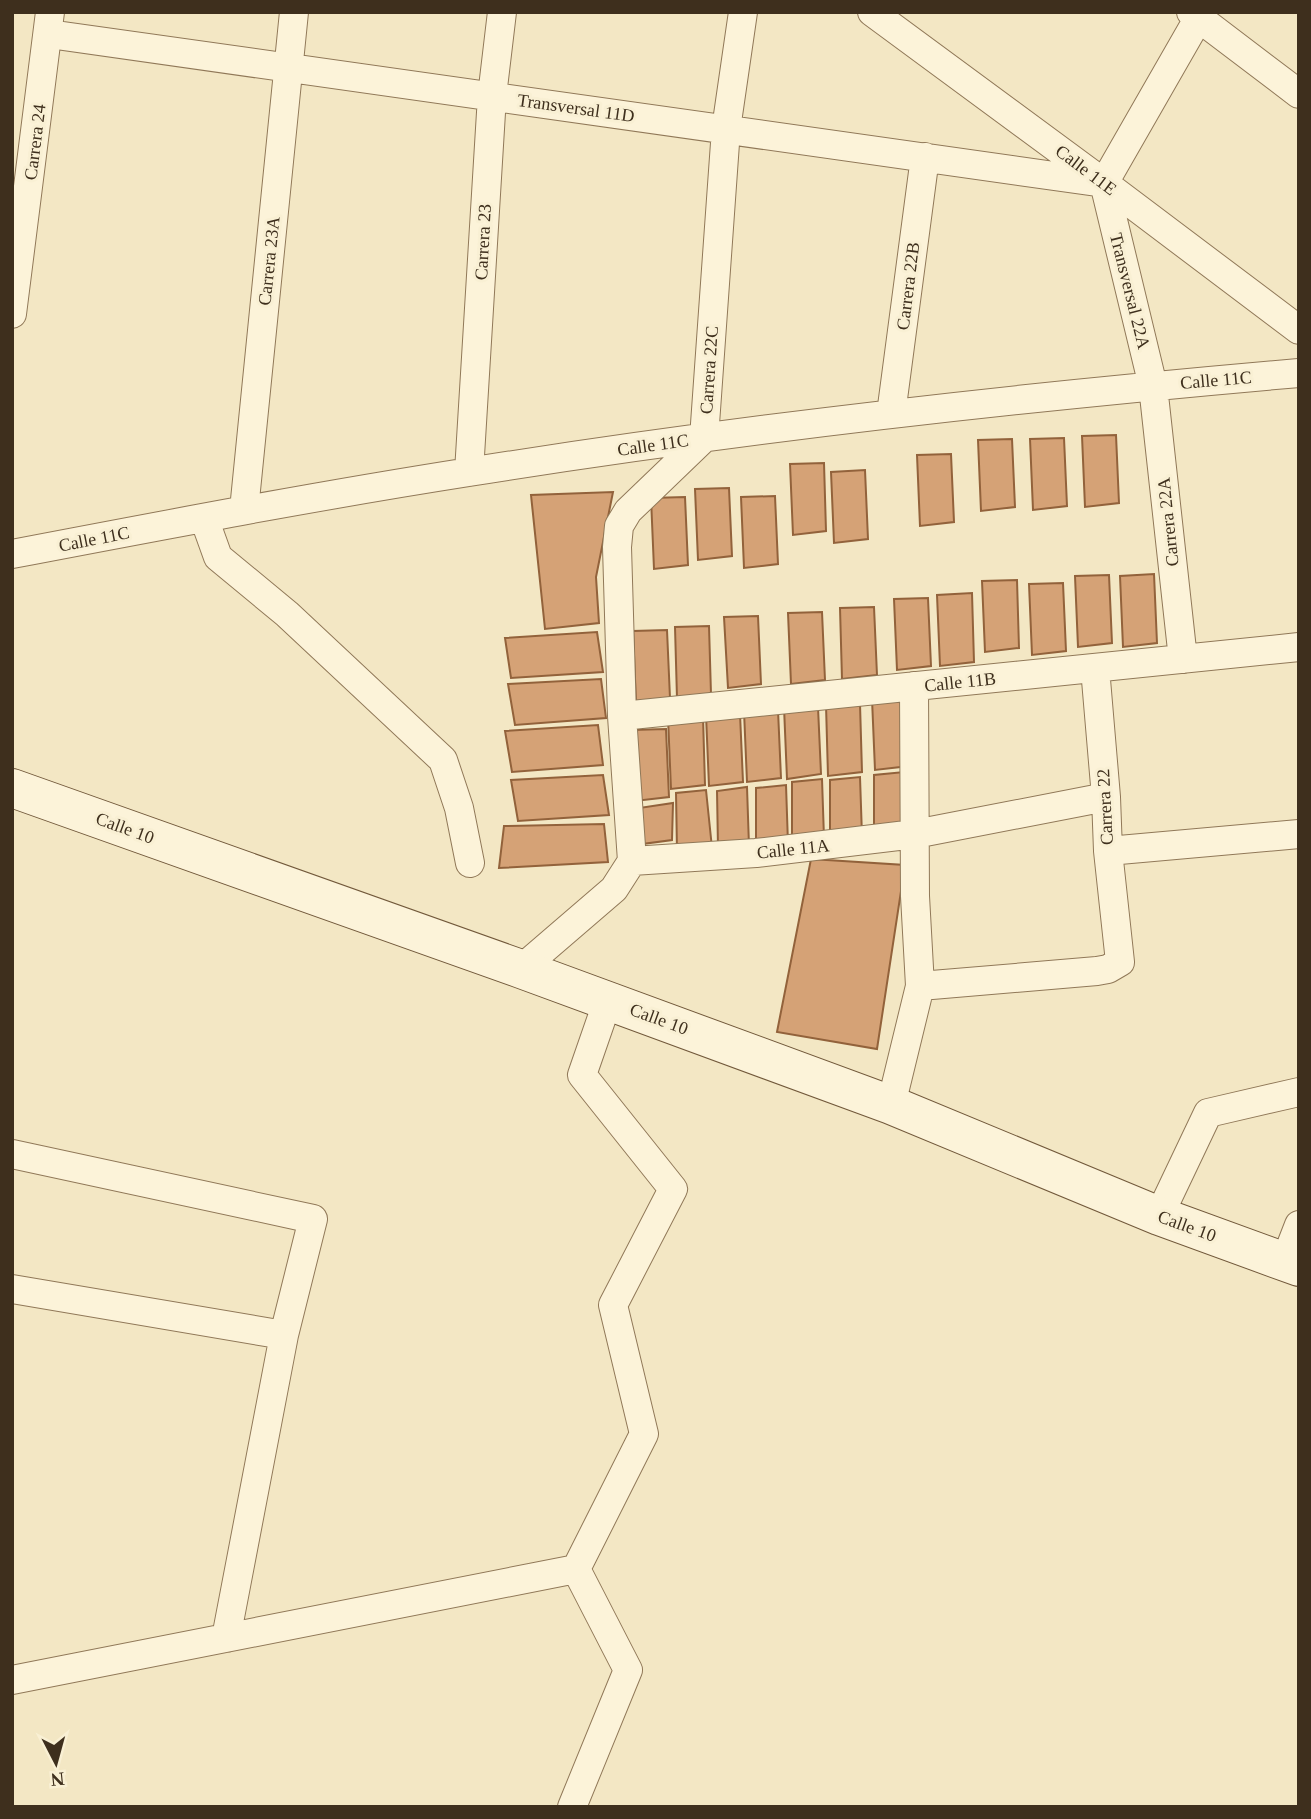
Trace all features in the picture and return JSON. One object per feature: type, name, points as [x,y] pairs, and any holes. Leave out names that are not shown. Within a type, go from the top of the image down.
[{"type":"main road","name":"Calle 10","points":[[12,788],[607,1000],[891,1105],[1159,1216],[1292,1264]]},
{"type":"street","name":"Carrera 23A","points":[[244,510],[294,12]]},
{"type":"street","name":"Carrera 23","points":[[469,472],[492,96],[502,12]]},
{"type":"street","name":"Carrera 22C","points":[[632,861],[622,716],[617,547],[619,526],[628,511],[704,438],[726,129],[743,12]]},
{"type":"street","name":"Calle 11E","points":[[872,12],[1299,330]]},
{"type":"street","points":[[1104,183],[1197,14],[1299,94]]},
{"type":"street","name":"Transversal 11D","points":[[50,23],[288,67],[1104,183]]},
{"type":"street","name":"Carrera 24","points":[[12,314],[50,23]]},
{"type":"street","name":"Carrera 22B","points":[[891,414],[925,158]]},
{"type":"street","name":"Transversal 22A","points":[[1104,183],[1153,386]]},
{"type":"street","name":"Calle 11C","points":[[12,554],[244,510],[469,472],[704,438],[891,414],[1299,373]]},
{"type":"street","name":"Carrera 22A","points":[[1153,386],[1183,659]]},
{"type":"street","points":[[204,518],[218,557],[287,614],[443,760],[459,808],[470,863]]},
{"type":"street","name":"Calle 11B","points":[[622,716],[1299,648]]},
{"type":"street","name":"Carrera 22","points":[[919,986],[1108,969],[1120,961],[1108,851],[1095,668]]},
{"type":"street","points":[[891,1105],[919,986],[914,686]]},
{"type":"street","name":"Calle 11A","points":[[632,861],[756,853],[915,834],[1106,797]]},
{"type":"street","points":[[1108,851],[1299,834]]},
{"type":"street","points":[[521,969],[614,889],[632,861]]},
{"type":"street","points":[[576,1569],[644,1434],[613,1305],[673,1189],[582,1074],[607,1000]]},
{"type":"street","points":[[1159,1216],[1208,1113],[1299,1092]]},
{"type":"street","points":[[12,1154],[313,1219],[284,1335],[226,1638]]},
{"type":"street","points":[[1292,1264],[1299,1225]]},
{"type":"street","points":[[12,1289],[284,1335]]},
{"type":"street","points":[[12,1680],[576,1569]]},
{"type":"street","points":[[572,1807],[628,1670],[576,1569]]},
{"type":"building","points":[[1116,435],[1119,503],[1085,507],[1082,436]]},
{"type":"building","points":[[1064,438],[1067,506],[1033,510],[1030,439]]},
{"type":"building","points":[[1012,439],[1015,507],[981,511],[978,440]]},
{"type":"building","points":[[951,454],[954,522],[920,526],[917,455]]},
{"type":"building","points":[[824,463],[826,531],[793,535],[790,464]]},
{"type":"building","points":[[865,470],[868,539],[834,543],[831,472]]},
{"type":"building","points":[[729,488],[732,556],[698,560],[695,489]]},
{"type":"building","points":[[613,492],[596,577],[599,623],[545,629],[531,495]]},
{"type":"building","points":[[775,496],[778,564],[744,568],[741,497]]},
{"type":"building","points":[[685,497],[688,565],[654,569],[651,498]]},
{"type":"building","points":[[1154,574],[1157,643],[1123,647],[1120,576]]},
{"type":"building","points":[[1109,575],[1112,643],[1078,647],[1075,576]]},
{"type":"building","points":[[1017,580],[1019,648],[985,652],[982,581]]},
{"type":"building","points":[[1063,583],[1066,651],[1032,655],[1029,584]]},
{"type":"building","points":[[972,593],[974,662],[940,666],[937,595]]},
{"type":"building","points":[[928,598],[931,666],[897,670],[894,599]]},
{"type":"building","points":[[874,607],[877,675],[842,679],[840,608]]},
{"type":"building","points":[[822,612],[825,680],[791,684],[788,613]]},
{"type":"building","points":[[758,616],[761,684],[728,688],[724,617]]},
{"type":"building","points":[[709,626],[711,694],[677,698],[675,627]]},
{"type":"building","points":[[667,630],[670,698],[636,702],[633,631]]},
{"type":"building","points":[[597,632],[603,672],[511,678],[505,638]]},
{"type":"building","points":[[601,679],[606,718],[515,725],[508,684]]},
{"type":"building","points":[[906,698],[909,766],[875,770],[872,699]]},
{"type":"building","points":[[860,704],[862,772],[828,776],[826,705]]},
{"type":"building","points":[[784,707],[818,707],[821,774],[787,779]]},
{"type":"building","points":[[778,710],[781,778],[747,782],[744,711]]},
{"type":"building","points":[[740,714],[743,782],[709,786],[706,715]]},
{"type":"building","points":[[703,717],[705,785],[671,789],[668,718]]},
{"type":"building","points":[[598,725],[603,765],[512,772],[505,731]]},
{"type":"building","points":[[666,729],[669,797],[635,801],[632,730]]},
{"type":"building","points":[[904,772],[905,831],[874,832],[874,775]]},
{"type":"building","points":[[603,775],[609,815],[518,821],[511,780]]},
{"type":"building","points":[[860,777],[862,836],[830,837],[830,780]]},
{"type":"building","points":[[822,779],[824,838],[792,839],[792,782]]},
{"type":"building","points":[[786,785],[788,844],[756,845],[756,788]]},
{"type":"building","points":[[747,787],[749,846],[718,848],[717,791]]},
{"type":"building","points":[[706,790],[712,848],[677,851],[676,793]]},
{"type":"building","points":[[673,803],[672,840],[642,844],[639,808]]},
{"type":"building","points":[[604,824],[608,862],[499,868],[504,826]]},
{"type":"building","points":[[811,859],[905,865],[877,1049],[777,1032]]}]
